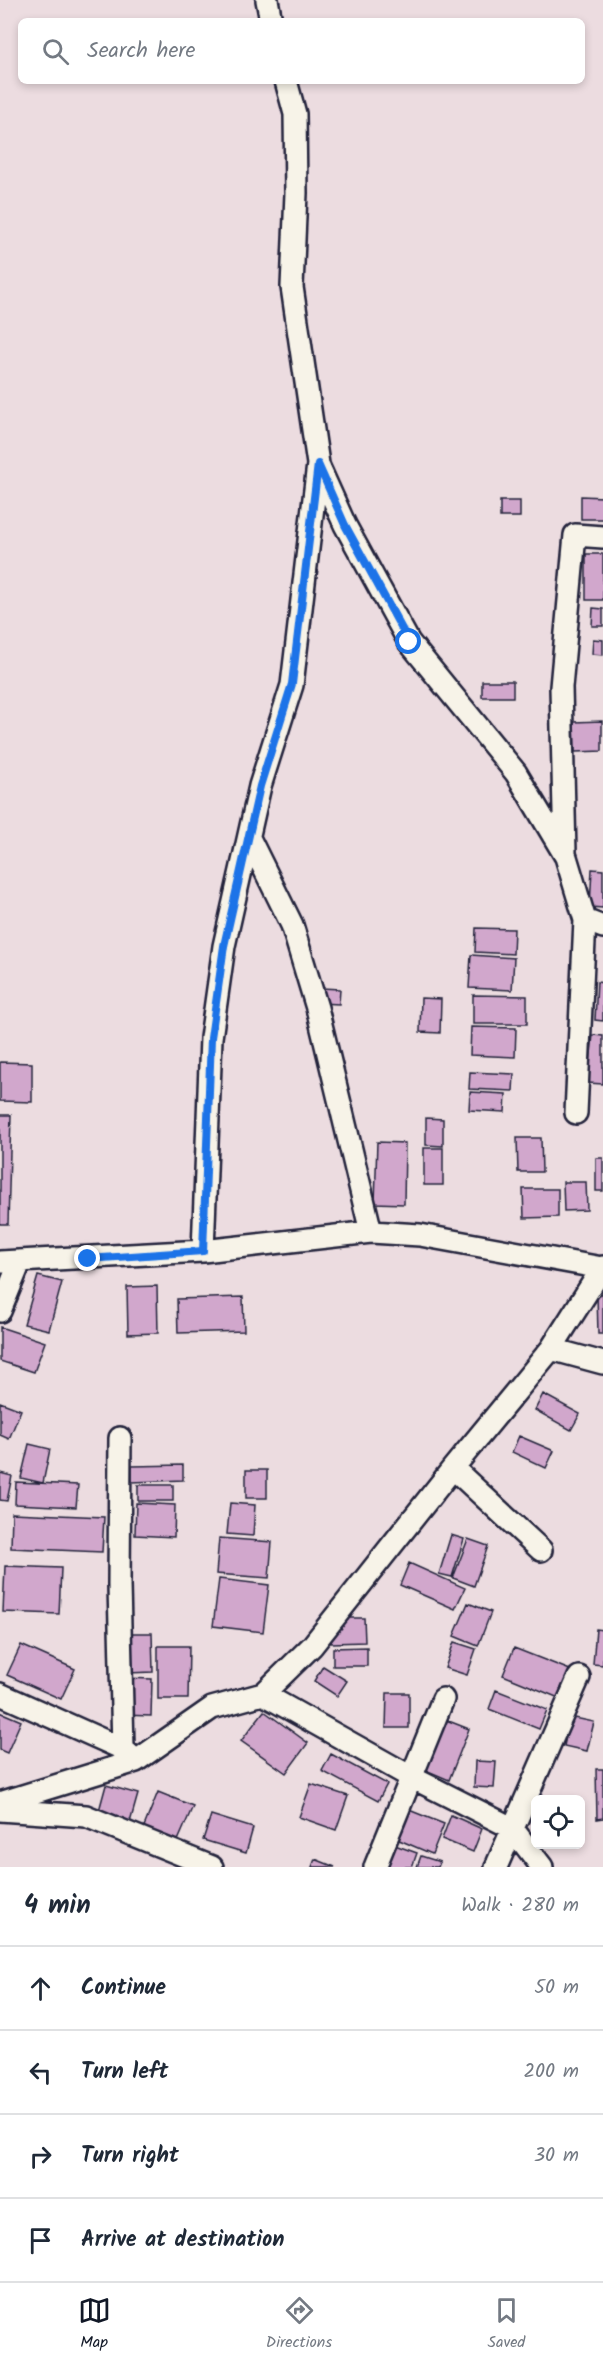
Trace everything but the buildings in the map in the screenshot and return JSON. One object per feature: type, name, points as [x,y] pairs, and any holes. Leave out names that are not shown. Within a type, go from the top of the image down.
[{"type":"street","points":[[267,0],[270,18]]},
{"type":"street","points":[[203,1251],[211,1038],[224,946],[250,840],[260,786],[292,684],[318,464],[292,287],[296,194],[295,114],[287,84]]},
{"type":"street","points":[[318,464],[345,525],[409,642],[516,773],[566,857],[594,924],[576,1113]]},
{"type":"street","points":[[566,857],[561,687],[575,535],[603,537]]},
{"type":"street","points":[[250,840],[292,925],[317,1008],[371,1232]]},
{"type":"street","points":[[0,1311],[10,1262],[203,1251],[371,1232],[420,1235],[602,1268],[551,1349],[312,1646],[263,1694],[212,1708],[130,1755],[0,1803]]},
{"type":"street","points":[[551,1349],[603,1363]]},
{"type":"street","points":[[120,1438],[119,1585],[130,1755]]},
{"type":"street","points":[[453,1468],[540,1550]]},
{"type":"street","points":[[496,1867],[579,1677]]},
{"type":"street","points":[[0,1694],[130,1755]]},
{"type":"street","points":[[263,1694],[411,1777],[512,1828],[542,1867]]},
{"type":"street","points":[[375,1867],[443,1699]]},
{"type":"street","points":[[0,1810],[86,1816],[212,1867]]},
{"type":"route","points":[[88,1259],[203,1251],[211,1038],[224,946],[250,840],[260,786],[292,684],[318,464],[345,525],[409,642]]}]
